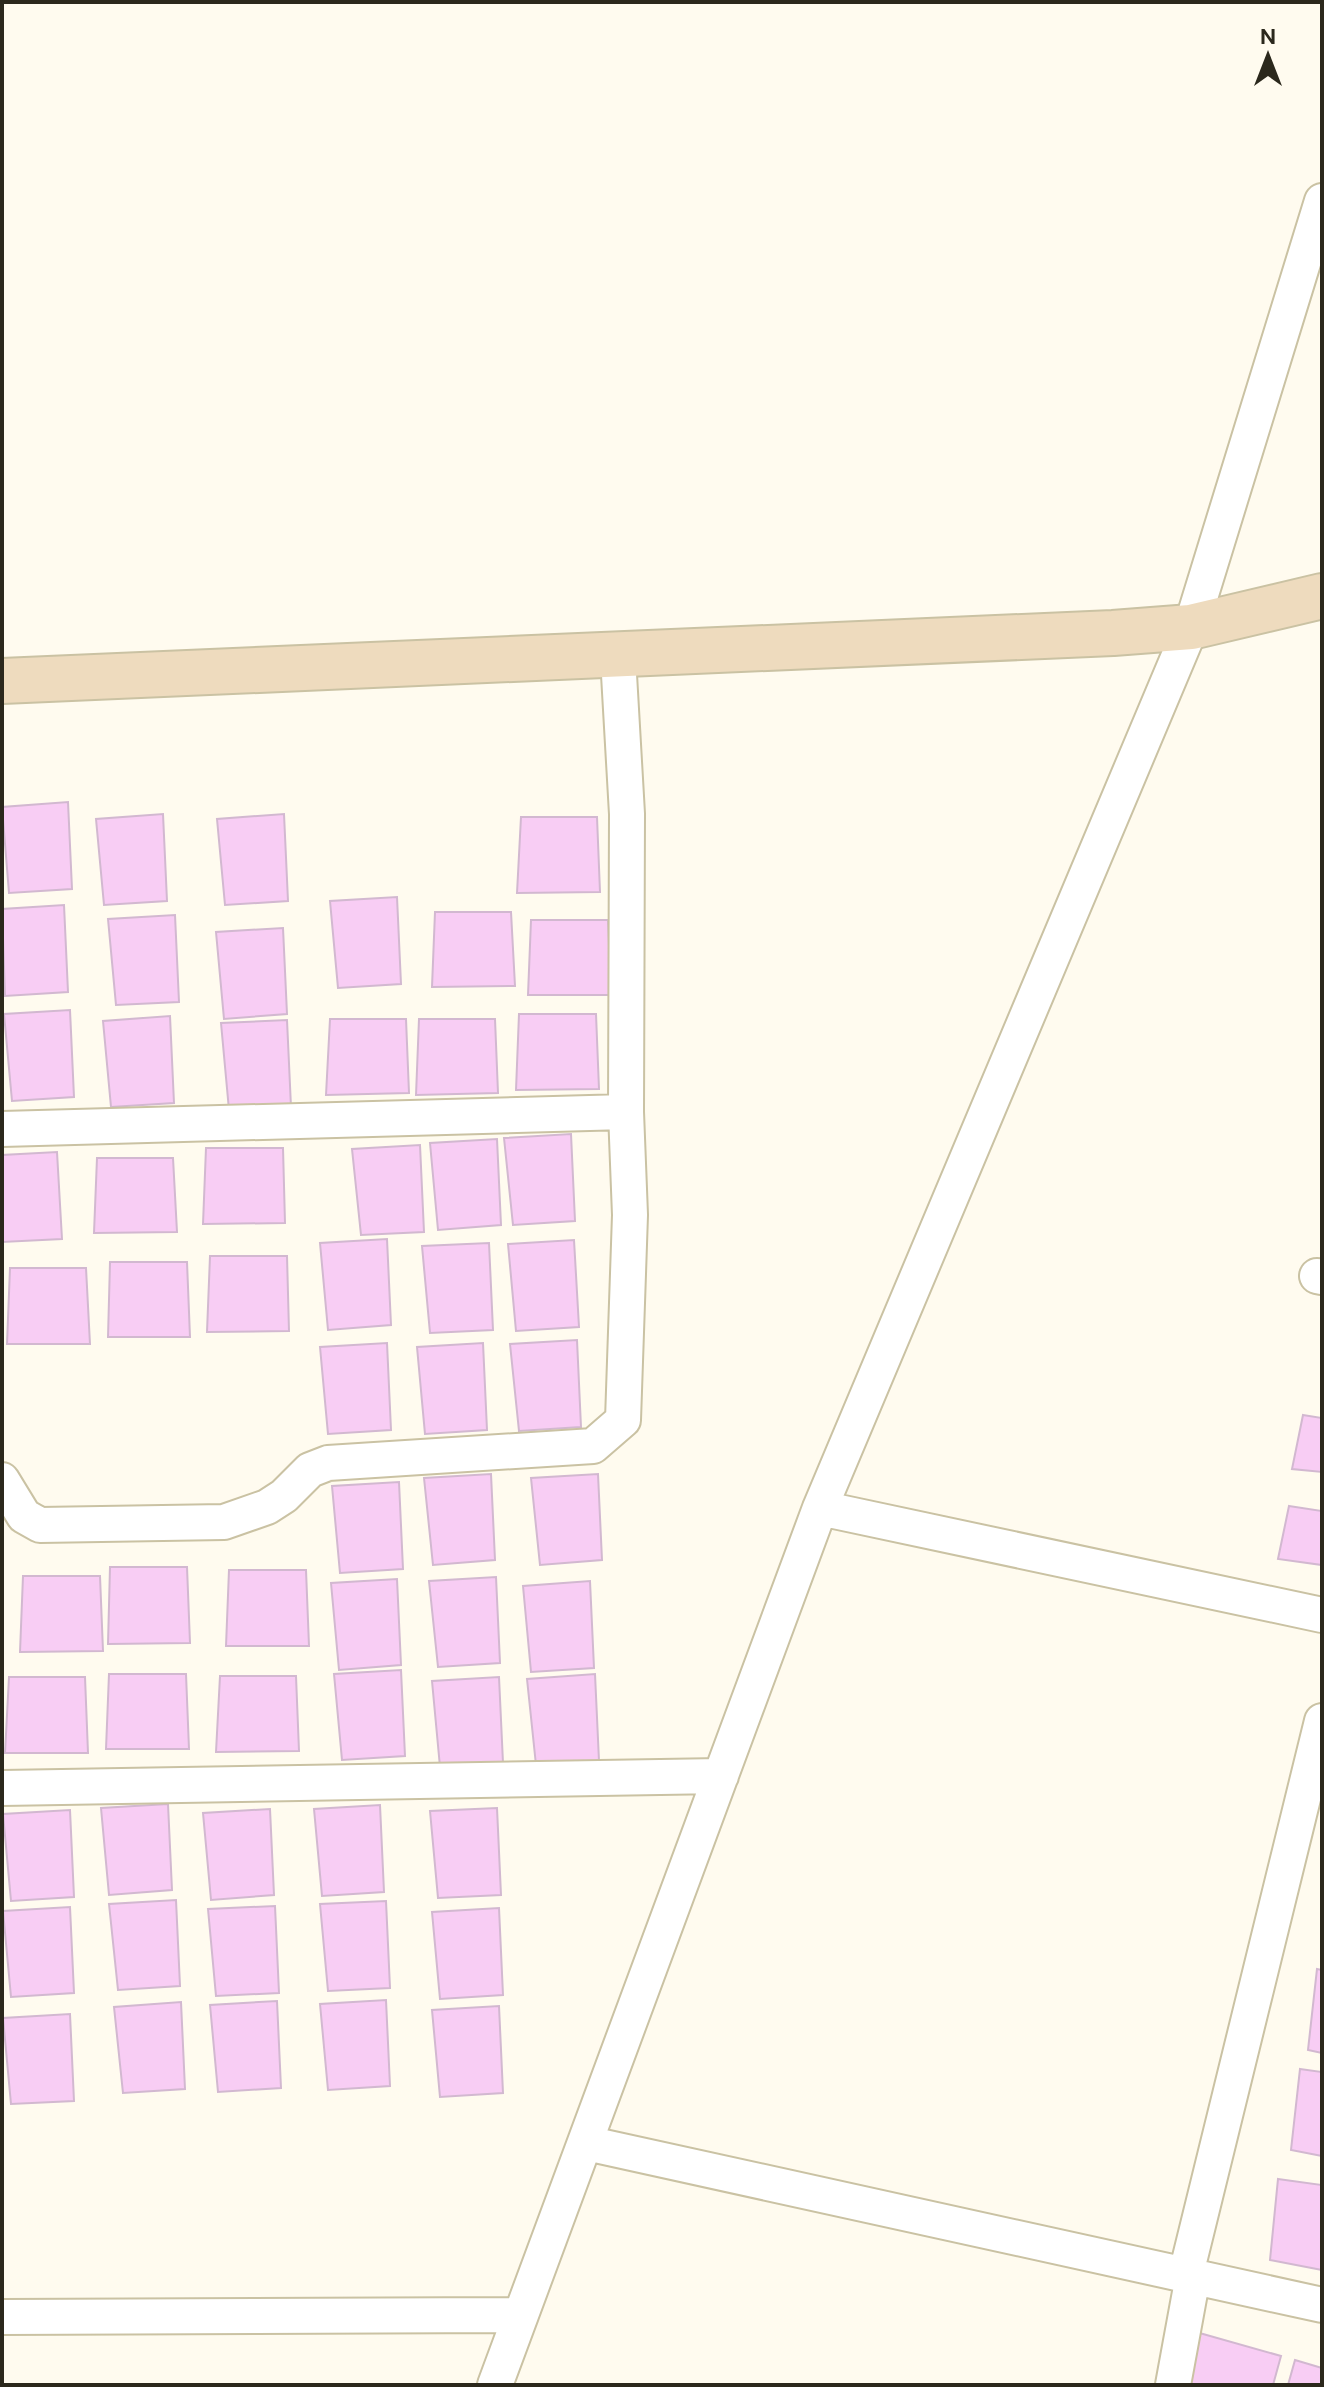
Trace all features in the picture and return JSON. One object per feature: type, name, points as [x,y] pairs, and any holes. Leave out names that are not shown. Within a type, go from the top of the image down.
[{"type":"main road","points":[[2,681],[618,657],[1191,627],[1322,596]]},
{"type":"street","points":[[495,2385],[820,1508],[1191,627],[1322,201]]},
{"type":"street","points":[[2,1480],[24,1516],[40,1525],[224,1522],[267,1507],[284,1496],[310,1470],[328,1463],[593,1446],[623,1420],[630,1215],[626,1112],[627,814],[618,657]]},
{"type":"street","points":[[2,1129],[626,1112]]},
{"type":"street","points":[[820,1508],[1322,1615]]},
{"type":"street","points":[[1173,2385],[1189,2275],[1322,1721]]},
{"type":"street","points":[[2,1788],[721,1776]]},
{"type":"street","points":[[586,2143],[1322,2305]]},
{"type":"street","points":[[2,2317],[521,2315]]},
{"type":"building","points":[[68,802],[72,889],[9,893],[2,807]]},
{"type":"building","points":[[163,814],[167,901],[104,905],[96,819]]},
{"type":"building","points":[[284,814],[288,901],[225,905],[217,819]]},
{"type":"building","points":[[521,817],[597,817],[600,892],[517,893]]},
{"type":"building","points":[[397,897],[401,984],[338,988],[330,901]]},
{"type":"building","points":[[64,905],[68,992],[5,996],[2,909]]},
{"type":"building","points":[[435,912],[511,912],[515,986],[432,987]]},
{"type":"building","points":[[175,915],[179,1002],[116,1005],[108,919]]},
{"type":"building","points":[[531,920],[608,920],[611,995],[528,995]]},
{"type":"building","points":[[283,928],[287,1014],[224,1019],[216,932]]},
{"type":"building","points":[[70,1010],[74,1097],[12,1101],[4,1014]]},
{"type":"building","points":[[519,1014],[596,1014],[599,1089],[516,1090]]},
{"type":"building","points":[[170,1016],[174,1103],[111,1107],[103,1021]]},
{"type":"building","points":[[330,1019],[406,1019],[409,1093],[326,1095]]},
{"type":"building","points":[[419,1019],[495,1019],[498,1093],[416,1095]]},
{"type":"building","points":[[287,1020],[291,1107],[229,1110],[221,1023]]},
{"type":"building","points":[[571,1134],[575,1221],[513,1225],[504,1138]]},
{"type":"building","points":[[497,1139],[501,1225],[438,1230],[430,1143]]},
{"type":"building","points":[[420,1145],[424,1232],[361,1235],[352,1149]]},
{"type":"building","points":[[206,1148],[283,1148],[285,1223],[203,1224]]},
{"type":"building","points":[[57,1152],[62,1239],[2,1242],[2,1155]]},
{"type":"building","points":[[97,1158],[173,1158],[177,1232],[94,1233]]},
{"type":"building","points":[[387,1239],[391,1325],[328,1330],[320,1243]]},
{"type":"building","points":[[574,1240],[579,1327],[516,1331],[508,1244]]},
{"type":"building","points":[[489,1243],[493,1330],[430,1333],[422,1246]]},
{"type":"building","points":[[210,1256],[287,1256],[289,1331],[207,1332]]},
{"type":"building","points":[[110,1262],[187,1262],[190,1337],[108,1337]]},
{"type":"building","points":[[10,1268],[86,1268],[90,1344],[7,1344]]},
{"type":"building","points":[[577,1340],[581,1427],[519,1431],[510,1344]]},
{"type":"building","points":[[387,1343],[391,1430],[328,1434],[320,1347]]},
{"type":"building","points":[[483,1343],[487,1430],[425,1434],[417,1347]]},
{"type":"building","points":[[1303,1415],[1322,1418],[1322,1472],[1292,1469]]},
{"type":"building","points":[[491,1474],[495,1560],[433,1565],[424,1478]]},
{"type":"building","points":[[598,1474],[602,1560],[540,1565],[531,1478]]},
{"type":"building","points":[[399,1482],[403,1569],[340,1573],[332,1486]]},
{"type":"building","points":[[1289,1506],[1322,1511],[1322,1565],[1278,1559]]},
{"type":"building","points":[[110,1567],[187,1567],[190,1643],[108,1644]]},
{"type":"building","points":[[229,1570],[306,1570],[309,1646],[226,1646]]},
{"type":"building","points":[[23,1576],[100,1576],[103,1651],[20,1652]]},
{"type":"building","points":[[496,1577],[500,1663],[438,1667],[429,1581]]},
{"type":"building","points":[[397,1579],[401,1665],[339,1670],[331,1583]]},
{"type":"building","points":[[590,1581],[594,1668],[531,1672],[523,1586]]},
{"type":"building","points":[[401,1670],[405,1756],[342,1760],[334,1674]]},
{"type":"building","points":[[109,1674],[186,1674],[189,1749],[106,1749]]},
{"type":"building","points":[[595,1674],[599,1761],[536,1765],[527,1679]]},
{"type":"building","points":[[220,1676],[296,1676],[299,1751],[216,1752]]},
{"type":"building","points":[[9,1677],[85,1677],[88,1753],[5,1753]]},
{"type":"building","points":[[499,1677],[503,1763],[440,1767],[432,1681]]},
{"type":"building","points":[[168,1804],[172,1890],[109,1895],[101,1808]]},
{"type":"building","points":[[380,1805],[384,1892],[322,1896],[314,1809]]},
{"type":"building","points":[[497,1808],[501,1895],[438,1898],[430,1811]]},
{"type":"building","points":[[270,1809],[274,1895],[211,1900],[203,1813]]},
{"type":"building","points":[[70,1810],[74,1897],[11,1901],[3,1814]]},
{"type":"building","points":[[176,1900],[180,1986],[118,1990],[109,1904]]},
{"type":"building","points":[[386,1901],[390,1988],[328,1991],[320,1904]]},
{"type":"building","points":[[275,1906],[279,1993],[216,1996],[208,1909]]},
{"type":"building","points":[[70,1907],[74,1993],[11,1997],[3,1911]]},
{"type":"building","points":[[499,1908],[503,1995],[440,1999],[432,1912]]},
{"type":"building","points":[[1317,1969],[1322,1970],[1322,2053],[1308,2050]]},
{"type":"building","points":[[386,2000],[390,2086],[328,2090],[320,2004]]},
{"type":"building","points":[[277,2001],[281,2088],[218,2092],[210,2005]]},
{"type":"building","points":[[181,2002],[185,2089],[123,2093],[114,2007]]},
{"type":"building","points":[[499,2006],[503,2093],[440,2097],[432,2010]]},
{"type":"building","points":[[70,2014],[74,2101],[11,2104],[3,2018]]},
{"type":"building","points":[[1300,2069],[1322,2072],[1322,2156],[1291,2150]]},
{"type":"building","points":[[1278,2179],[1322,2185],[1322,2270],[1270,2260]]},
{"type":"building","points":[[1196,2332],[1281,2356],[1273,2385],[1181,2385]]},
{"type":"building","points":[[1295,2360],[1322,2368],[1322,2385],[1288,2385]]}]
